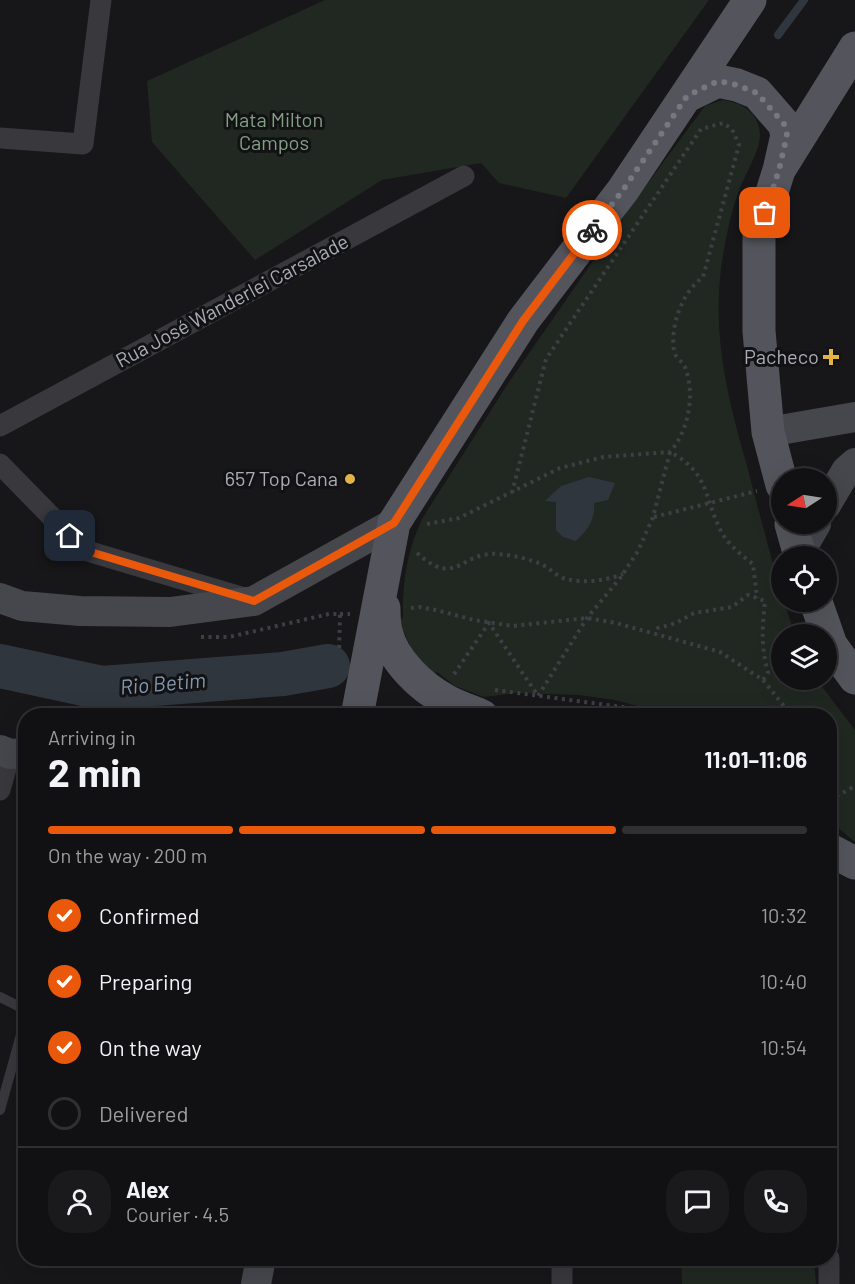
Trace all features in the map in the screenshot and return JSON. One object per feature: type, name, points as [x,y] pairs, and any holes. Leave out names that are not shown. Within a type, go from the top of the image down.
[{"type":"main road","points":[[359,708],[381,604],[394,523],[523,321],[623,190],[750,0]]},
{"type":"main road","points":[[779,170],[855,48]]},
{"type":"main road","points":[[687,96],[718,81],[737,85],[757,93],[784,124],[787,135],[779,170],[759,234],[759,331],[768,432],[777,468]]},
{"type":"main road","points":[[768,432],[852,414]]},
{"type":"main road","points":[[837,489],[852,467]]},
{"type":"main road","points":[[0,598],[22,606],[80,611],[170,612],[254,601],[394,523]]},
{"type":"main road","points":[[381,604],[386,631],[393,648],[406,668],[435,693],[463,708]]},
{"type":"main road","points":[[819,612],[831,645],[855,678]]},
{"type":"main road","points":[[837,854],[855,863]]},
{"type":"main road","points":[[256,1284],[259,1266]]},
{"type":"street","points":[[0,138],[83,144],[101,0]]},
{"type":"street","name":"Rua José Wanderlei Carsalade","points":[[0,426],[464,176]]},
{"type":"street","points":[[0,464],[84,550],[254,601]]},
{"type":"street","points":[[0,790],[12,752]]},
{"type":"street","points":[[562,1266],[562,1284]]},
{"type":"street","points":[[829,1266],[829,1284]]},
{"type":"lane","points":[[0,997],[18,1006]]},
{"type":"lane","points":[[0,1110],[18,1046]]},
{"type":"path","points":[[489,623],[538,696],[587,618],[624,573],[638,551],[653,518],[670,452],[678,444],[687,418],[690,392],[686,368],[674,354],[673,328],[683,301],[695,283],[703,277],[739,145],[732,129],[723,123],[701,129],[546,359],[512,493]]},
{"type":"path","points":[[394,523],[436,524],[459,518],[560,468],[603,457],[670,452],[694,468],[702,482],[721,531],[736,551],[753,564],[757,598]]},
{"type":"path","points":[[653,518],[771,488]]},
{"type":"path","points":[[415,551],[429,564],[441,569],[462,566],[480,555],[498,554],[522,558],[542,565],[561,577],[578,581],[614,577],[624,573]]},
{"type":"path","points":[[657,634],[658,628],[676,623],[694,613],[732,607],[748,595],[765,601],[762,649],[768,673],[763,680]]},
{"type":"path","points":[[195,637],[229,637],[328,614],[340,615],[381,604],[420,607],[489,623],[513,626],[587,618],[616,623],[720,652],[763,680],[786,708]]},
{"type":"path","points":[[339,659],[340,615]]},
{"type":"path","points":[[454,674],[489,623]]},
{"type":"path","points":[[837,796],[855,786]]},
{"type":"green space","name":"Mata Milton Campos","points":[[325,0],[709,0],[566,198],[499,183],[481,163],[382,180],[255,260],[152,142],[147,81]]},
{"type":"green space","points":[[722,100],[736,103],[747,109],[756,119],[760,140],[735,203],[720,278],[719,327],[724,373],[771,557],[771,612],[787,612],[792,624],[771,624],[771,690],[825,690],[855,730],[855,842],[837,827],[837,708],[645,708],[615,700],[579,695],[515,693],[484,697],[455,686],[437,672],[431,677],[418,663],[398,619],[403,618],[406,567],[422,519],[507,385],[636,199],[705,106]]},
{"type":"green space","points":[[681,1266],[815,1266],[816,1284],[682,1284]]},
{"type":"shaded area","points":[[589,477],[615,483],[608,500],[594,503],[592,520],[580,537],[576,541],[563,537],[556,530],[556,502],[545,501],[561,486]]},
{"type":"waterway","points":[[778,35],[804,0]]},
{"type":"waterway","name":"Rio Betim","points":[[0,666],[102,688],[283,674],[328,666]]},
{"type":"way so far","points":[[592,230],[623,190],[687,96],[718,81],[757,93],[784,124],[787,135],[779,170],[765,213]]},
{"type":"place","name":"Pacheco","points":[[831,357]]},
{"type":"place","name":"657 Top Cana","points":[[350,479]]},
{"type":"route","points":[[70,536],[84,550],[254,601],[394,523],[523,321],[592,230]]}]
